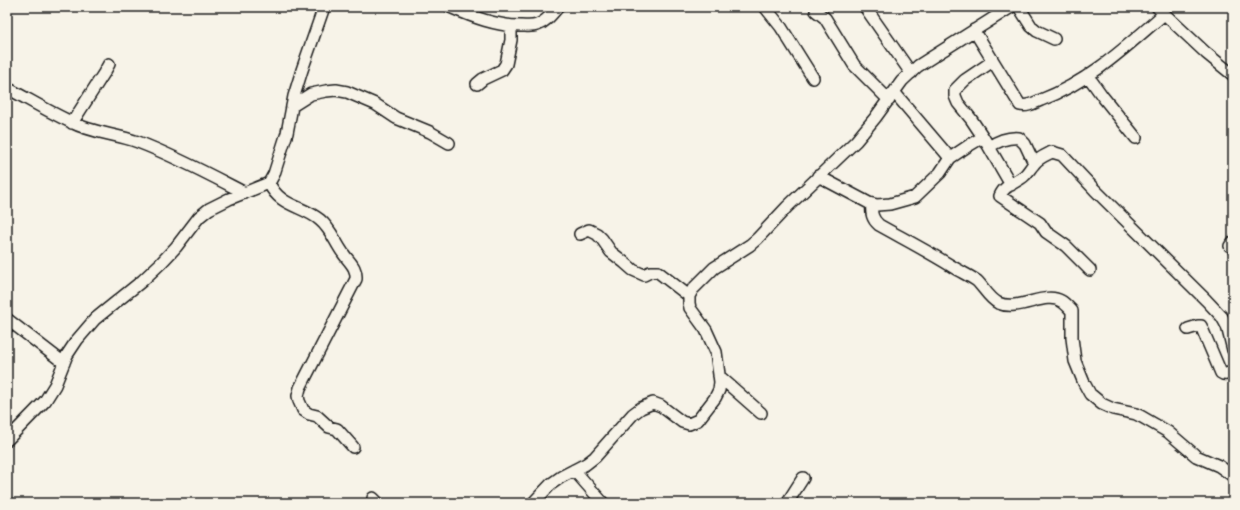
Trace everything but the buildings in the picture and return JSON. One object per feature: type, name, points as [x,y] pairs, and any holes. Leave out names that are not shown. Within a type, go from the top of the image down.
[{"type":"street","points":[[7,440],[45,401],[55,385],[67,355],[87,328],[102,312],[142,281],[161,263],[199,218],[209,209],[229,199],[269,183],[274,174],[287,133],[292,106],[302,70],[324,7]]},
{"type":"street","points":[[450,7],[479,19],[500,25],[511,26],[537,25],[545,20],[558,7]]},
{"type":"street","points":[[765,7],[781,27],[813,78]]},
{"type":"street","points":[[865,7],[911,72]]},
{"type":"street","points":[[533,503],[551,484],[586,464],[595,457],[633,414],[641,408],[653,403],[661,406],[682,422],[689,424],[698,420],[715,398],[719,390],[720,382],[716,352],[706,330],[690,308],[689,296],[693,289],[722,263],[754,242],[818,176],[856,141],[902,81],[911,72],[929,58],[974,30],[996,11],[1011,7]]},
{"type":"street","points":[[1019,7],[1036,31],[1054,39]]},
{"type":"street","points":[[974,30],[1020,105],[1023,106],[1051,96],[1088,76],[1110,61],[1161,10],[1206,53],[1233,76]]},
{"type":"street","points":[[816,11],[825,18],[854,65],[892,96],[950,158]]},
{"type":"street","points":[[477,84],[483,79],[502,70],[506,64],[511,40],[511,26]]},
{"type":"street","points":[[993,61],[964,80],[955,90],[955,96],[958,103],[983,137],[1011,184]]},
{"type":"street","points":[[72,123],[104,73],[108,64]]},
{"type":"street","points":[[1088,76],[1136,138]]},
{"type":"street","points":[[7,88],[72,123],[89,130],[109,133],[157,150],[193,166],[245,193]]},
{"type":"street","points":[[292,106],[311,94],[331,90],[347,92],[375,104],[396,118],[450,142]]},
{"type":"street","points":[[818,176],[872,204],[890,204],[915,197],[940,173],[950,158],[983,137]]},
{"type":"street","points":[[989,147],[1012,137],[1019,138],[1025,144],[1034,163]]},
{"type":"street","points":[[1090,270],[1066,246],[1046,232],[1040,223],[1000,196],[1003,189],[1027,174],[1040,157],[1052,152],[1062,155],[1094,190],[1222,317],[1227,326],[1233,350]]},
{"type":"street","points":[[269,183],[276,195],[320,220],[330,230],[342,252],[356,270],[356,279],[300,388],[298,396],[303,410],[309,414],[317,416],[329,427],[337,429],[354,447]]},
{"type":"street","points":[[872,204],[872,215],[875,222],[924,249],[976,281],[998,303],[1012,305],[1025,304],[1044,298],[1061,300],[1072,311],[1072,338],[1075,361],[1090,394],[1102,404],[1112,409],[1136,414],[1142,417],[1168,432],[1196,456],[1219,466],[1233,476]]},
{"type":"street","points":[[580,234],[589,230],[597,234],[611,252],[633,270],[644,275],[650,272],[658,272],[689,296]]},
{"type":"street","points":[[7,319],[64,362]]},
{"type":"street","points":[[1188,329],[1201,326],[1221,373],[1226,375],[1233,371]]},
{"type":"street","points":[[719,376],[761,413]]},
{"type":"street","points":[[574,470],[603,503]]},
{"type":"street","points":[[787,503],[803,478]]}]
